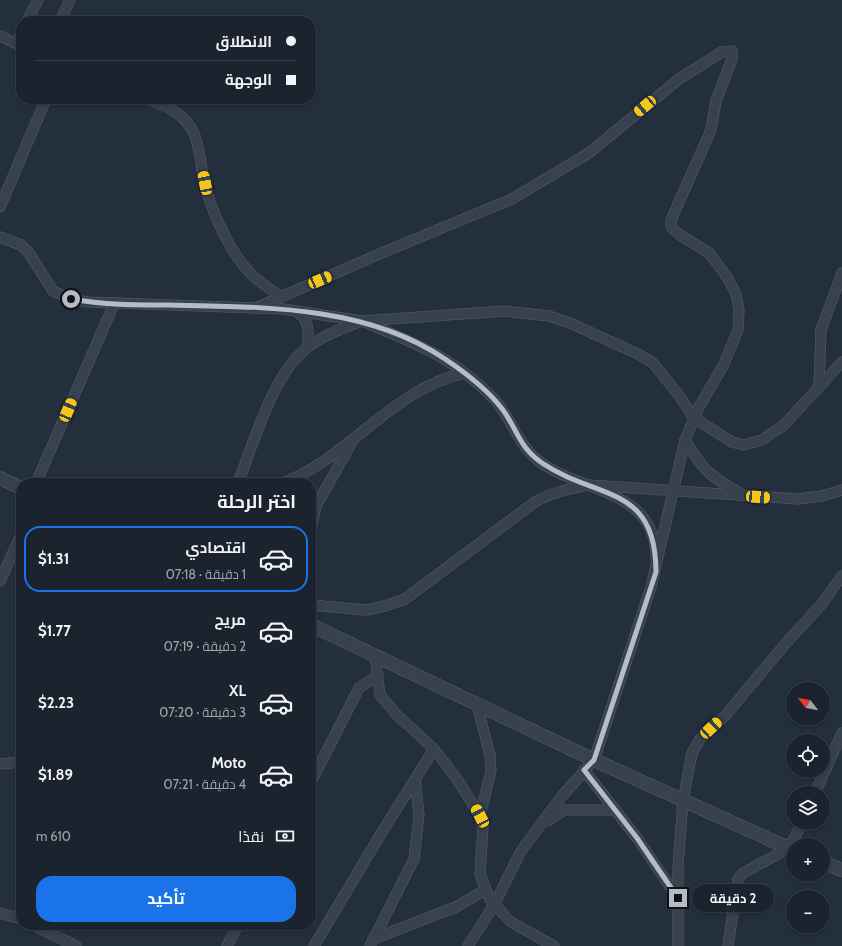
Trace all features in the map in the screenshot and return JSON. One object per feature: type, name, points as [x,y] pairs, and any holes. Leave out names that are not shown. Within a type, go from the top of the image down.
[{"type":"street","points":[[30,16],[38,0]]},
{"type":"street","points":[[62,16],[70,0]]},
{"type":"street","points":[[0,36],[16,40]]},
{"type":"street","points":[[256,308],[512,199],[589,153],[679,79],[722,52],[732,51],[732,59],[716,101],[711,130],[671,220],[671,227],[674,231],[709,253],[718,265],[736,294],[739,310],[738,330],[732,347],[694,418],[685,440],[656,572],[594,760],[584,770],[533,834],[494,905],[468,946]]},
{"type":"street","points":[[0,207],[44,104]]},
{"type":"street","points":[[160,104],[170,108],[182,116],[193,129],[205,183],[218,222],[244,266],[262,284],[281,297]]},
{"type":"street","points":[[0,237],[21,245],[29,253],[53,291],[71,299],[114,304],[256,308],[295,311],[362,321],[504,311],[549,316],[591,332],[640,355],[653,363],[678,394],[694,418],[732,442],[743,445],[762,440],[784,425],[842,362]]},
{"type":"street","points":[[819,387],[821,330],[842,273]]},
{"type":"street","points":[[38,478],[114,304]]},
{"type":"street","points":[[295,311],[302,316],[309,332],[307,348]]},
{"type":"street","points":[[240,478],[263,417],[290,365],[307,348],[324,336],[362,321],[422,346],[444,358],[494,399],[504,412],[518,439],[528,452],[554,471],[589,485],[629,504],[644,518],[654,541],[656,572]]},
{"type":"street","points":[[294,478],[313,469],[420,390],[441,380],[465,374]]},
{"type":"street","points":[[316,506],[355,437]]},
{"type":"street","points":[[685,440],[697,462],[711,476],[746,496]]},
{"type":"street","points":[[0,478],[16,486]]},
{"type":"street","points":[[316,606],[361,610],[377,609],[396,603],[404,599],[535,502],[555,492],[589,485],[674,492],[798,499],[822,496],[842,490]]},
{"type":"street","points":[[0,581],[16,546]]},
{"type":"street","points":[[678,946],[678,898],[683,801],[689,762],[700,739],[725,716],[786,643],[820,606],[842,576]]},
{"type":"street","points":[[316,627],[594,760],[786,847]]},
{"type":"street","points":[[375,656],[379,690],[383,699],[396,714],[434,749],[457,779],[480,816],[483,828],[480,874],[485,890],[494,905],[511,922],[554,946]]},
{"type":"street","points":[[316,772],[359,688],[378,675]]},
{"type":"street","points":[[477,705],[490,755],[491,766],[489,783],[480,816]]},
{"type":"street","points":[[818,786],[842,733]]},
{"type":"street","points":[[314,946],[382,832],[434,749]]},
{"type":"street","points":[[0,764],[16,762]]},
{"type":"street","points":[[584,770],[616,810],[678,898]]},
{"type":"street","points":[[372,942],[414,859],[419,815],[415,780]]},
{"type":"street","points":[[533,834],[554,815],[564,810],[616,810]]},
{"type":"street","points":[[728,946],[738,879],[743,873],[786,852]]},
{"type":"street","points":[[830,865],[842,870]]},
{"type":"street","points":[[372,942],[456,907],[485,890]]},
{"type":"street","points":[[0,913],[16,915]]},
{"type":"street","points":[[43,930],[76,946]]},
{"type":"street","points":[[227,946],[235,930]]},
{"type":"route","points":[[71,299],[88,302],[125,304],[283,309],[362,321],[431,350],[444,358],[494,399],[504,412],[518,439],[528,452],[554,471],[618,497],[636,509],[644,518],[654,541],[656,572],[594,760],[584,770],[637,838],[678,898]]}]
